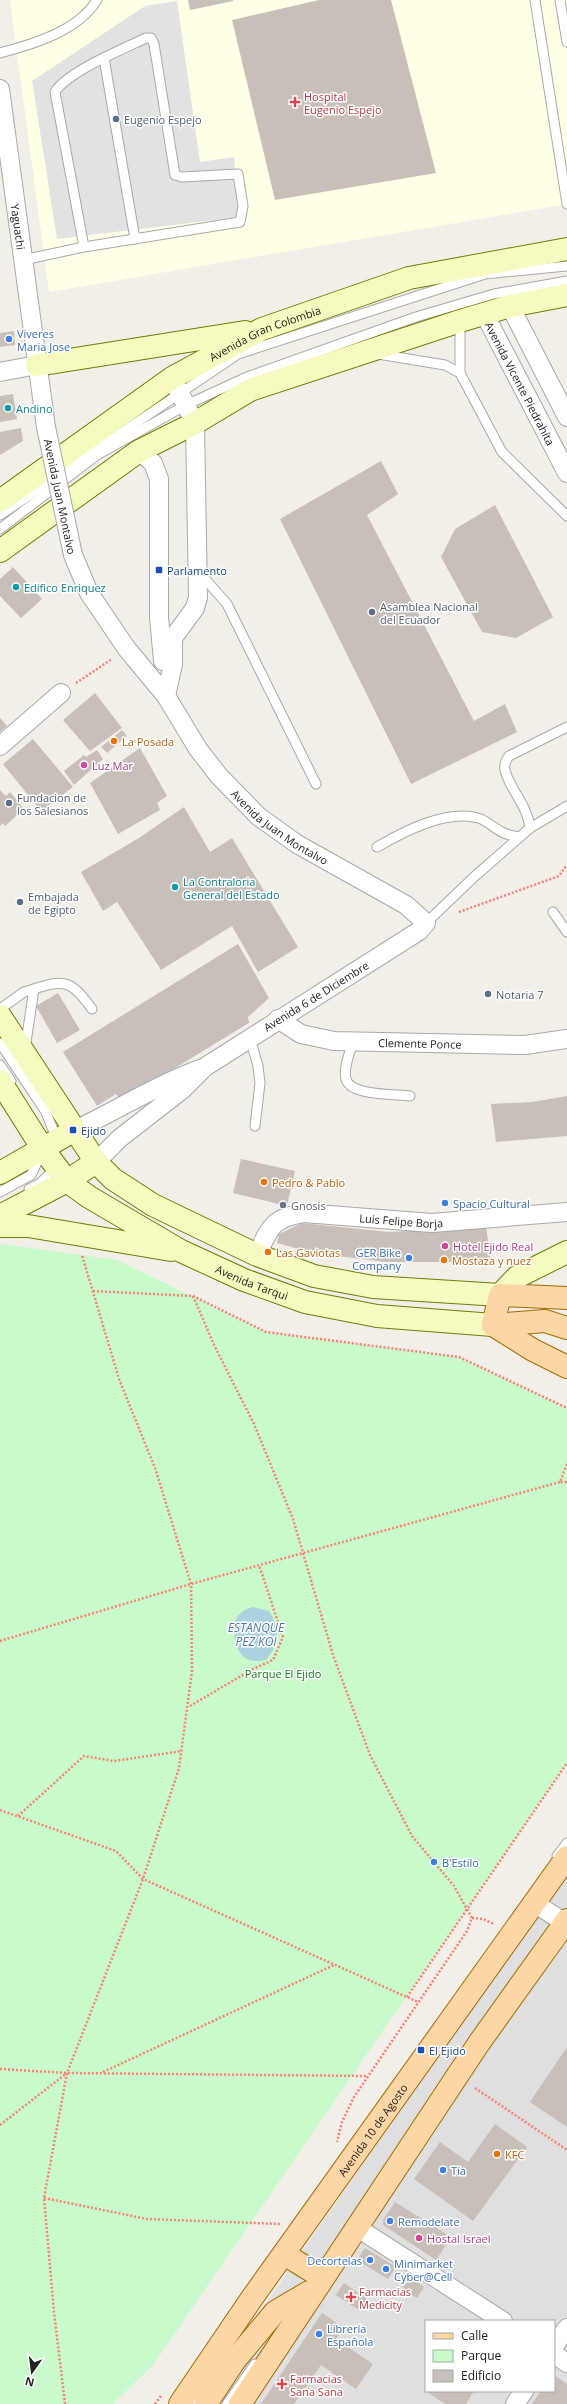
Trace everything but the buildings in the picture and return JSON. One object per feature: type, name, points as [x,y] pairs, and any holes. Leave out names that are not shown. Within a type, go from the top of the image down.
[{"type":"main road","name":"Avenida Gran Colombia","points":[[0,551],[138,452],[183,400],[262,329],[409,278],[567,249]]},
{"type":"main road","name":"Avenida Gran Colombia","points":[[0,501],[183,400],[250,390],[359,353],[510,306],[567,295]]},
{"type":"main road","points":[[38,365],[262,329]]},
{"type":"main road","name":"Avenida Tarqui","points":[[0,1016],[25,1055],[58,1140],[62,1174],[120,1216],[181,1252],[244,1280],[305,1302],[376,1316],[493,1325],[533,1350],[567,1367]]},
{"type":"main road","name":"Avenida Tarqui","points":[[0,1080],[58,1140],[96,1162],[113,1179],[153,1205],[257,1255],[314,1276],[373,1287],[567,1298]]},
{"type":"main road","name":"Avenida 6 de Diciembre","points":[[0,1173],[58,1140]]},
{"type":"main road","name":"Avenida 6 de Diciembre","points":[[0,1216],[62,1174],[96,1162]]},
{"type":"main road","points":[[0,1226],[28,1226],[147,1248],[181,1252]]},
{"type":"main road","points":[[567,1252],[517,1277],[500,1295],[493,1325],[545,1321],[567,1328]]},
{"type":"main road","name":"Avenida 10 de Agosto","points":[[172,2398],[234,2323],[567,1857]]},
{"type":"main road","points":[[240,2404],[479,2043],[567,1920]]},
{"type":"main road","points":[[284,2254],[320,2283]]},
{"type":"main road","points":[[206,2404],[235,2360],[275,2312],[320,2283]]},
{"type":"street","name":"Yaguachi","points":[[0,89],[3,129],[38,365]]},
{"type":"street","points":[[510,306],[567,417]]},
{"type":"street","name":"Avenida Vicente Piedrahíta","points":[[485,314],[567,473]]},
{"type":"street","points":[[0,372],[38,365]]},
{"type":"street","name":"Avenida Juan Montalvo","points":[[38,365],[46,427],[73,555],[90,593],[127,649],[166,696],[198,749],[220,776],[258,816],[297,844],[406,905],[426,923]]},
{"type":"street","points":[[166,696],[173,664],[173,638],[195,608],[198,597],[183,400]]},
{"type":"street","name":"Avenida Juan Montalvo","points":[[138,452],[153,463],[159,479],[159,617],[166,696]]},
{"type":"street","points":[[0,746],[61,693]]},
{"type":"street","name":"Avenida 6 de Diciembre","points":[[96,1162],[120,1138],[183,1089],[205,1067],[278,1019],[419,931],[426,923]]},
{"type":"street","name":"Clemente Ponce","points":[[278,1019],[301,1034],[334,1041],[525,1045],[567,1039]]},
{"type":"street","name":"Avenida 6 de Diciembre","points":[[58,1140],[104,1117],[176,1077],[205,1067]]},
{"type":"street","name":"Luis Felipe Borja","points":[[257,1255],[268,1231],[284,1217],[304,1214],[432,1223],[567,1212]]},
{"type":"street","points":[[534,1903],[567,1920]]},
{"type":"street","points":[[356,2227],[501,2320]]},
{"type":"street","points":[[555,2345],[567,2328]]},
{"type":"street","points":[[555,2355],[567,2362]]},
{"type":"street","points":[[515,2404],[523,2392]]},
{"type":"lane","points":[[0,53],[31,44],[75,22],[90,12],[97,0]]},
{"type":"lane","points":[[535,0],[567,204]]},
{"type":"lane","points":[[560,0],[567,42]]},
{"type":"lane","points":[[23,260],[84,247],[240,222],[243,206],[238,174],[233,173],[182,177],[175,175],[154,44],[151,38],[146,38],[104,58],[60,84],[55,92],[84,247]]},
{"type":"lane","points":[[104,58],[135,239]]},
{"type":"lane","points":[[0,529],[98,455],[183,400],[238,354],[409,297],[485,274],[567,266]]},
{"type":"lane","points":[[0,515],[183,400],[416,317],[494,294],[567,281]]},
{"type":"lane","points":[[460,321],[460,373],[502,452],[567,516]]},
{"type":"lane","points":[[359,353],[445,365],[460,373]]},
{"type":"lane","points":[[197,569],[226,604],[316,784]]},
{"type":"lane","points":[[530,828],[529,816],[505,771],[506,761],[509,756],[567,727]]},
{"type":"lane","points":[[426,923],[519,837],[530,828],[567,806]]},
{"type":"lane","points":[[377,847],[405,831],[442,819],[465,816],[479,818],[503,833],[519,837]]},
{"type":"lane","points":[[553,912],[567,932]]},
{"type":"lane","points":[[0,1009],[24,992],[52,983],[61,982],[70,984],[80,993],[92,1009]]},
{"type":"lane","points":[[25,1055],[34,989]]},
{"type":"lane","points":[[250,1038],[258,1066],[260,1083],[255,1126]]},
{"type":"lane","points":[[353,1042],[347,1063],[346,1079],[350,1087],[364,1092],[410,1096]]},
{"type":"lane","points":[[0,1044],[46,1112],[58,1140]]},
{"type":"lane","points":[[0,1065],[25,1102]]},
{"type":"lane","points":[[39,1122],[58,1140]]},
{"type":"lane","points":[[0,1192],[31,1175],[58,1140]]},
{"type":"lane","points":[[19,1194],[62,1174]]},
{"type":"lane","points":[[194,2404],[209,2380],[234,2323],[264,2264],[333,2174],[567,1843]]},
{"type":"lane","points":[[227,2404],[246,2375],[320,2283]]},
{"type":"path","points":[[61,693],[127,649]]},
{"type":"path","points":[[456,913],[559,876],[567,865]]},
{"type":"path","points":[[66,2404],[54,2312],[44,2198],[67,2073],[143,1879],[179,1768],[189,1706],[192,1671],[191,1584],[155,1468],[119,1379],[93,1291],[193,1296],[266,1332],[459,1357],[567,1408]]},
{"type":"path","points":[[193,1296],[215,1347],[254,1424],[293,1519],[333,1656],[370,1755],[412,1836],[454,1886],[472,1918]]},
{"type":"path","points":[[560,1482],[567,1464]]},
{"type":"path","points":[[0,1641],[191,1584],[560,1482],[567,1482]]},
{"type":"path","points":[[189,1706],[253,1669],[273,1660],[283,1637],[259,1565]]},
{"type":"path","points":[[18,1816],[84,1756],[114,1761],[182,1751]]},
{"type":"path","points":[[406,1997],[567,1764]]},
{"type":"path","points":[[0,1810],[116,1851],[143,1879],[418,2002]]},
{"type":"path","points":[[472,1918],[483,1919],[504,1932]]},
{"type":"path","points":[[334,2147],[348,2109],[368,2076],[467,1931],[472,1918]]},
{"type":"path","points":[[100,2074],[335,1965]]},
{"type":"path","points":[[0,2069],[100,2074],[368,2076]]},
{"type":"path","points":[[0,2125],[67,2073]]},
{"type":"path","points":[[475,2088],[567,2150]]},
{"type":"path","points":[[44,2198],[147,2219],[281,2224]]},
{"type":"path","points":[[277,2231],[286,2219]]},
{"type":"path","points":[[155,2404],[172,2398]]},
{"type":"shaded area","name":"Hospital Eugenio Espejo","points":[[10,0],[567,0],[567,204],[49,292]]},
{"type":"shaded area","name":"Eugenio Espejo","points":[[177,1],[200,162],[234,157],[240,217],[57,239],[32,81],[145,6]]},
{"type":"shaded area","points":[[567,1870],[567,2404],[196,2404]]},
{"type":"green space","name":"Parque El Ejido","points":[[3,1244],[117,1260],[266,1332],[459,1357],[567,1409],[567,1763],[153,2365],[113,2404],[0,2404],[0,1246]]},
{"type":"water","name":"ESTANQUE PEZ KOI","points":[[253,1607],[269,1611],[275,1623],[276,1643],[274,1649],[266,1660],[249,1660],[243,1656],[237,1647],[234,1630],[237,1617],[243,1611]]},
{"type":"place","name":"Hospital Eugenio Espejo","points":[[295,102]]},
{"type":"place","name":"Eugenio Espejo","points":[[116,119]]},
{"type":"place","name":"Viveres Maria Jose","points":[[9,339]]},
{"type":"place","name":"Andino","points":[[8,408]]},
{"type":"place","name":"Parlamento","points":[[159,570]]},
{"type":"place","name":"Edifico Enriquez","points":[[16,587]]},
{"type":"place","name":"Asamblea Nacional del Ecuador","points":[[372,612]]},
{"type":"place","name":"La Posada","points":[[114,741]]},
{"type":"place","name":"Luz Mar","points":[[84,765]]},
{"type":"place","name":"Fundacion de los Salesianos","points":[[9,803]]},
{"type":"place","name":"La Contraloria General del Estado","points":[[175,887]]},
{"type":"place","name":"Embajada de Egipto","points":[[20,902]]},
{"type":"place","name":"Notaria 7","points":[[488,994]]},
{"type":"place","name":"Ejido","points":[[73,1130]]},
{"type":"place","name":"Pedro & Pablo","points":[[264,1182]]},
{"type":"place","name":"Spacio Cultural","points":[[445,1203]]},
{"type":"place","name":"Gnosis","points":[[283,1205]]},
{"type":"place","name":"Hotel Ejido Real","points":[[445,1246]]},
{"type":"place","name":"Las Gaviotas","points":[[268,1252]]},
{"type":"place","name":"GER Bike Company","points":[[409,1258]]},
{"type":"place","name":"Mostaza y nuez","points":[[444,1260]]},
{"type":"place","name":"B'Estilo","points":[[434,1862]]},
{"type":"place","name":"El Ejido","points":[[421,2050]]},
{"type":"place","name":"KFC","points":[[497,2154]]},
{"type":"place","name":"Tía","points":[[443,2170]]},
{"type":"place","name":"Remodelate","points":[[390,2221]]},
{"type":"place","name":"Hostal Israel","points":[[419,2238]]},
{"type":"place","name":"Decortelas","points":[[370,2260]]},
{"type":"place","name":"Minimarket Cyber@Cell","points":[[386,2269]]},
{"type":"place","name":"Farmacias Medicity","points":[[351,2297]]},
{"type":"place","name":"Librería Española","points":[[319,2334]]},
{"type":"place","name":"Farmacias Sana Sana","points":[[282,2384]]}]
